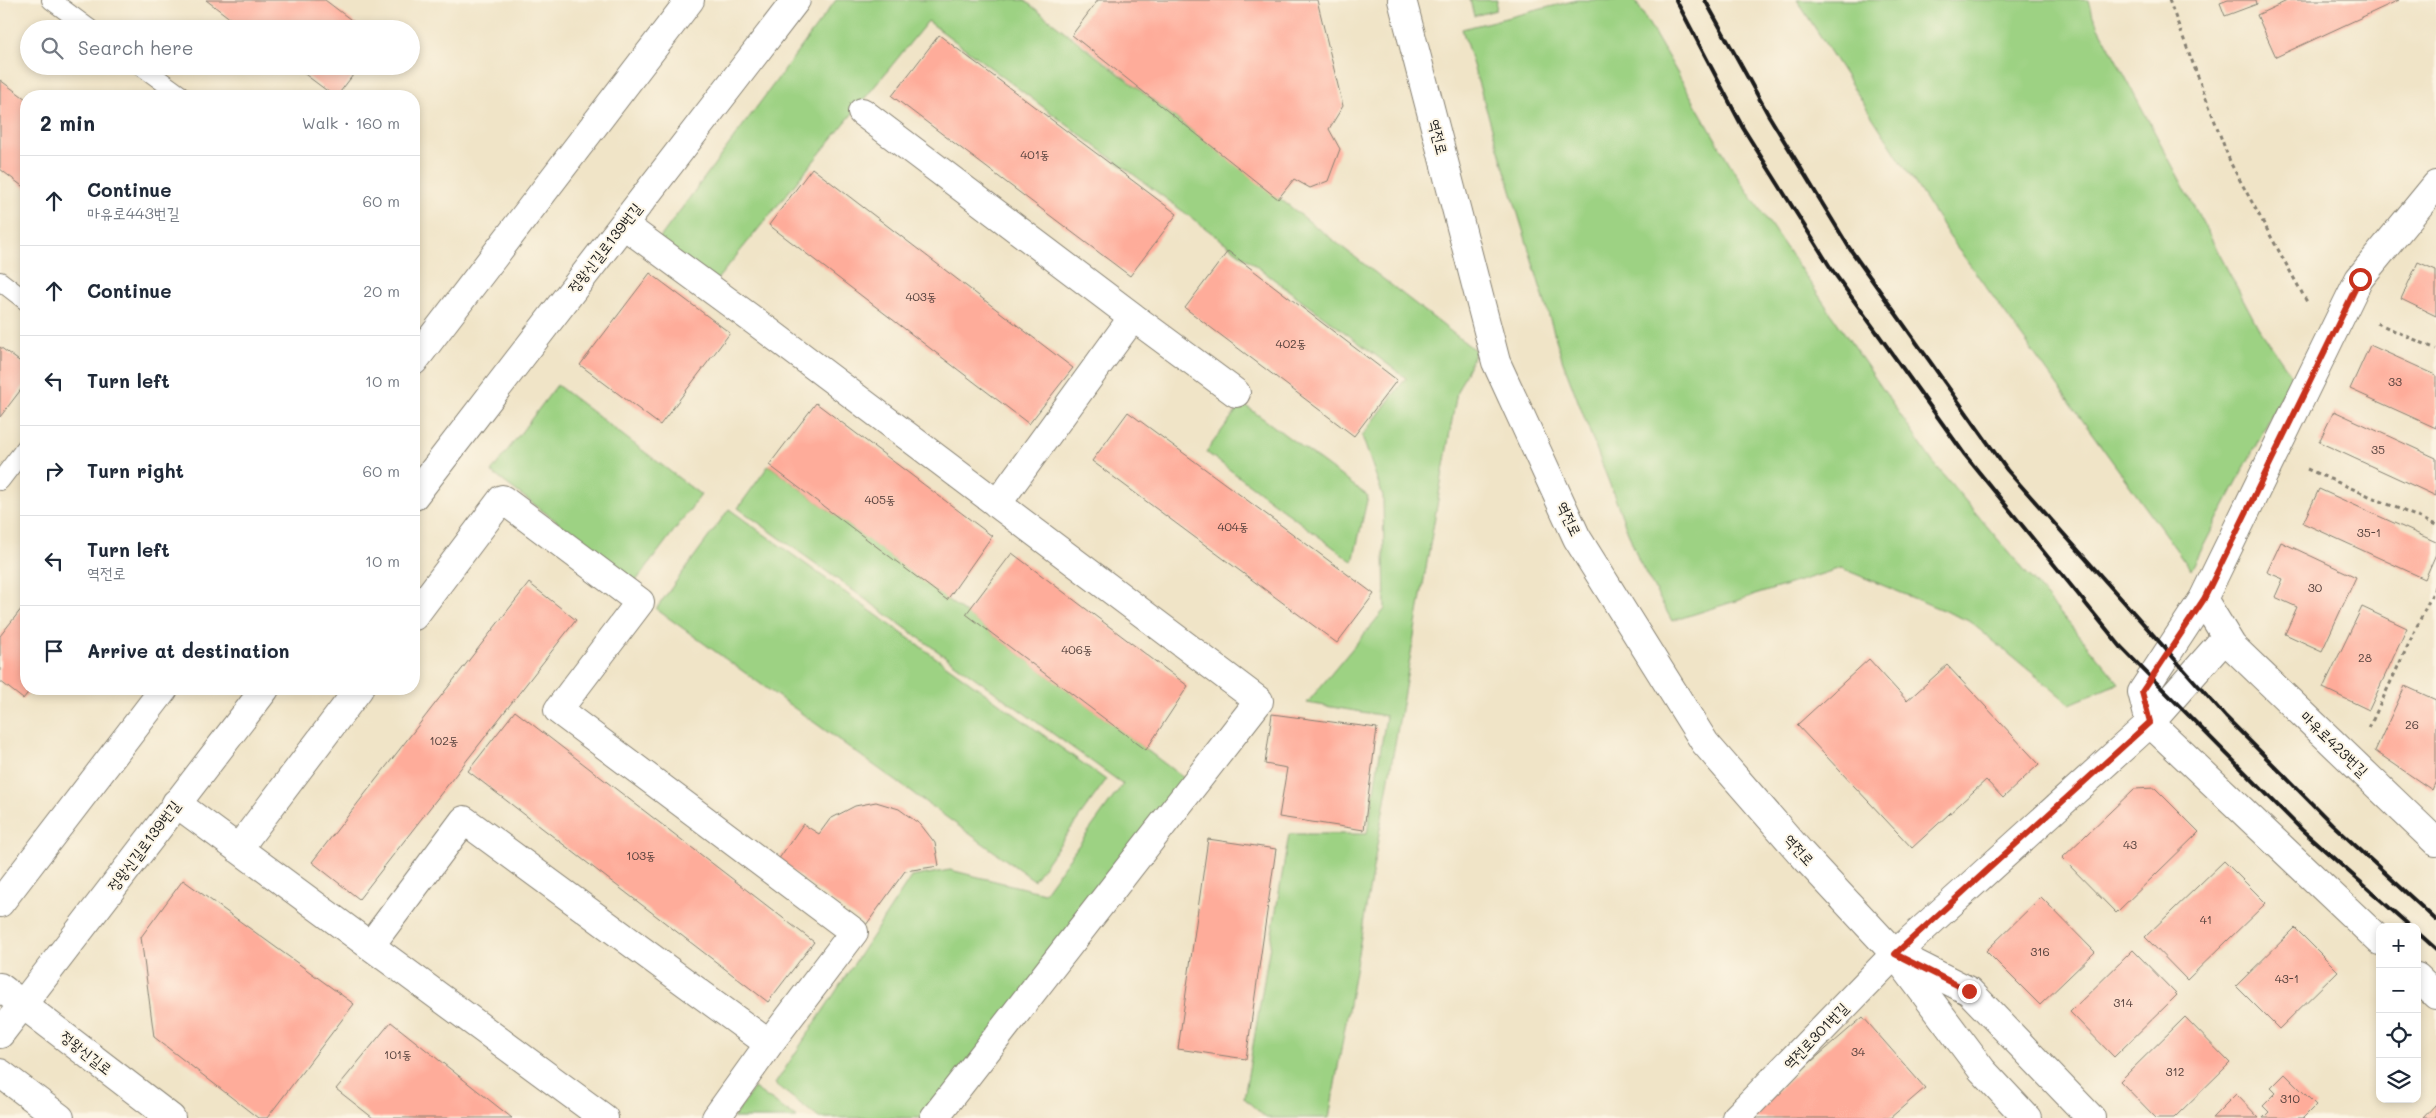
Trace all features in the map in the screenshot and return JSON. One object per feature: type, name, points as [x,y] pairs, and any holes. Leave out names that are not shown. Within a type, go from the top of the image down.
[{"type":"street","points":[[420,353],[690,0]]},
{"type":"street","name":"정왕신길로139번길","points":[[420,488],[796,0]]},
{"type":"street","name":"역전로","points":[[1402,0],[1496,362],[1577,538],[1705,743],[1800,852],[1895,954],[1982,1070],[2027,1118]]},
{"type":"street","points":[[862,112],[1236,393]]},
{"type":"street","points":[[2376,937],[2150,722],[2142,692],[2204,599],[2360,279],[2436,185]]},
{"type":"street","points":[[624,225],[760,325],[1259,701],[934,1118]]},
{"type":"street","points":[[997,504],[1133,317]]},
{"type":"street","points":[[420,608],[502,499],[640,602],[558,710],[854,932],[769,1044],[716,1118]]},
{"type":"street","name":"마유로423번길","points":[[2204,599],[2229,641],[2436,842]]},
{"type":"street","name":"역전로301번길","points":[[1736,1118],[1895,954],[2150,722],[2229,641]]},
{"type":"street","points":[[0,903],[159,695]]},
{"type":"street","name":"정왕신길로139번길","points":[[0,1034],[260,695]]},
{"type":"street","points":[[238,849],[354,695]]},
{"type":"street","points":[[176,804],[604,1118]]},
{"type":"street","points":[[370,946],[464,820],[769,1044]]},
{"type":"street","name":"역전로","points":[[1895,954],[1969,991],[2091,1118]]},
{"type":"street","points":[[2421,981],[2436,995]]},
{"type":"street","name":"정왕신길로","points":[[0,987],[171,1118]]},
{"type":"street","points":[[0,1073],[60,1118]]},
{"type":"lane","points":[[51,0],[78,20]]},
{"type":"lane","points":[[153,75],[174,90]]},
{"type":"lane","points":[[0,281],[20,296]]},
{"type":"lane","points":[[0,481],[20,455]]},
{"type":"path","points":[[2169,0],[2231,164],[2329,342]]},
{"type":"path","points":[[2376,322],[2436,349]]},
{"type":"path","points":[[2305,468],[2436,525]]},
{"type":"path","points":[[2368,729],[2436,586]]},
{"type":"green space","points":[[836,0],[1024,0],[1476,351],[1457,392],[1329,1118],[1266,1118],[1244,1098],[1289,834],[1367,834],[1386,716],[1307,703],[1385,609],[1383,496],[1362,436],[1406,378],[928,21],[715,282],[659,239]]},
{"type":"green space","points":[[1470,0],[1497,0],[1496,10],[1474,16]]},
{"type":"green space","points":[[1577,0],[1635,0],[1737,176],[1932,461],[2119,683],[2070,704],[1969,621],[1841,568],[1672,621],[1639,561],[1562,359],[1462,29]]},
{"type":"green space","points":[[1797,0],[2089,0],[2093,16],[2258,327],[2292,376],[2191,570],[1949,236]]},
{"type":"green space","points":[[557,385],[701,495],[636,581],[491,472]]},
{"type":"green space","points":[[1242,403],[1368,496],[1353,562],[1206,452]]},
{"type":"green space","points":[[769,465],[1193,785],[934,1118],[819,1118],[775,1084],[911,877],[950,870],[1044,893],[1123,784],[738,508]]},
{"type":"green space","points":[[729,509],[1106,780],[1034,880],[656,609]]},
{"type":"green space","points":[[754,1088],[797,1118],[733,1118]]},
{"type":"building","points":[[206,0],[325,0],[351,20],[232,20]]},
{"type":"building","points":[[1098,0],[1317,0],[1343,106],[1329,129],[1340,149],[1328,181],[1310,188],[1294,179],[1278,199],[1072,35]]},
{"type":"building","points":[[2228,0],[2256,0],[2257,4],[2225,16],[2220,3]]},
{"type":"building","points":[[2289,0],[2399,0],[2276,57],[2257,15]]},
{"type":"building","points":[[939,35],[1177,214],[1130,276],[892,96]]},
{"type":"building","points":[[306,75],[353,75],[342,90],[326,90]]},
{"type":"building","points":[[0,80],[20,95],[20,184],[0,169]]},
{"type":"building","points":[[812,168],[1073,368],[1029,424],[769,225]]},
{"type":"building","points":[[1228,251],[1397,380],[1354,436],[1185,308]]},
{"type":"building","points":[[2418,262],[2436,270],[2436,316],[2401,299]]},
{"type":"building","points":[[650,273],[730,333],[660,425],[580,365]]},
{"type":"building","points":[[2370,345],[2436,375],[2436,428],[2350,389]]},
{"type":"building","points":[[0,347],[20,362],[20,391],[0,417]]},
{"type":"building","points":[[816,403],[992,536],[947,600],[769,465]]},
{"type":"building","points":[[2334,411],[2436,458],[2436,496],[2319,442]]},
{"type":"building","points":[[1128,412],[1374,594],[1337,643],[1092,461]]},
{"type":"building","points":[[2319,489],[2436,542],[2436,554],[2425,579],[2303,523]]},
{"type":"building","points":[[2281,542],[2356,577],[2322,651],[2285,634],[2297,607],[2275,597],[2283,579],[2267,572]]},
{"type":"building","points":[[1012,553],[1188,686],[1146,750],[966,614]]},
{"type":"building","points":[[529,583],[576,620],[359,899],[312,862]]},
{"type":"building","points":[[2362,607],[2407,628],[2369,710],[2323,688]]},
{"type":"building","points":[[20,611],[20,695],[26,695],[23,699],[0,681],[0,636]]},
{"type":"building","points":[[1869,659],[1907,701],[1947,665],[2039,764],[2003,798],[1986,780],[1912,848],[1797,725]]},
{"type":"building","points":[[2405,686],[2436,700],[2436,781],[2432,790],[2375,751]]},
{"type":"building","points":[[515,711],[814,942],[768,1002],[468,771]]},
{"type":"building","points":[[1272,714],[1377,728],[1364,830],[1279,817],[1287,768],[1265,764]]},
{"type":"building","points":[[2155,788],[2199,832],[2116,913],[2062,858],[2134,789]]},
{"type":"building","points":[[876,802],[899,809],[921,825],[935,843],[939,866],[905,871],[866,925],[778,860],[803,824],[819,834],[830,819],[855,806]]},
{"type":"building","points":[[1208,839],[1276,849],[1246,1059],[1178,1049]]},
{"type":"building","points":[[2224,861],[2266,903],[2187,980],[2145,937]]},
{"type":"building","points":[[183,880],[354,1004],[267,1118],[258,1118],[154,1037],[141,937]]},
{"type":"building","points":[[2041,897],[2095,952],[2040,1005],[1986,951]]},
{"type":"building","points":[[2295,928],[2338,971],[2279,1029],[2236,986]]},
{"type":"building","points":[[2133,950],[2177,995],[2114,1057],[2070,1012]]},
{"type":"building","points":[[1863,1017],[1925,1088],[1890,1118],[1746,1118]]},
{"type":"building","points":[[2185,1017],[2230,1063],[2174,1118],[2156,1118],[2120,1081]]},
{"type":"building","points":[[391,1022],[512,1118],[373,1118],[336,1089]]},
{"type":"building","points":[[2285,1074],[2316,1105],[2303,1118],[2263,1118],[2269,1112],[2263,1106],[2276,1093],[2271,1088]]},
{"type":"building","points":[[2236,1094],[2259,1118],[2212,1118]]},
{"type":"building","points":[[2436,1104],[2436,1118],[2423,1118]]},
{"type":"railway","points":[[1676,0],[1743,128],[1832,270],[1965,455],[2121,647],[2302,830],[2407,923]]},
{"type":"railway","points":[[1705,0],[1769,116],[1850,249],[2007,470],[2226,717],[2332,824],[2436,920]]},
{"type":"railway","points":[[2421,936],[2436,949]]},
{"type":"route","points":[[1969,991],[1895,954],[2150,722],[2142,692],[2204,599],[2360,279]]}]
